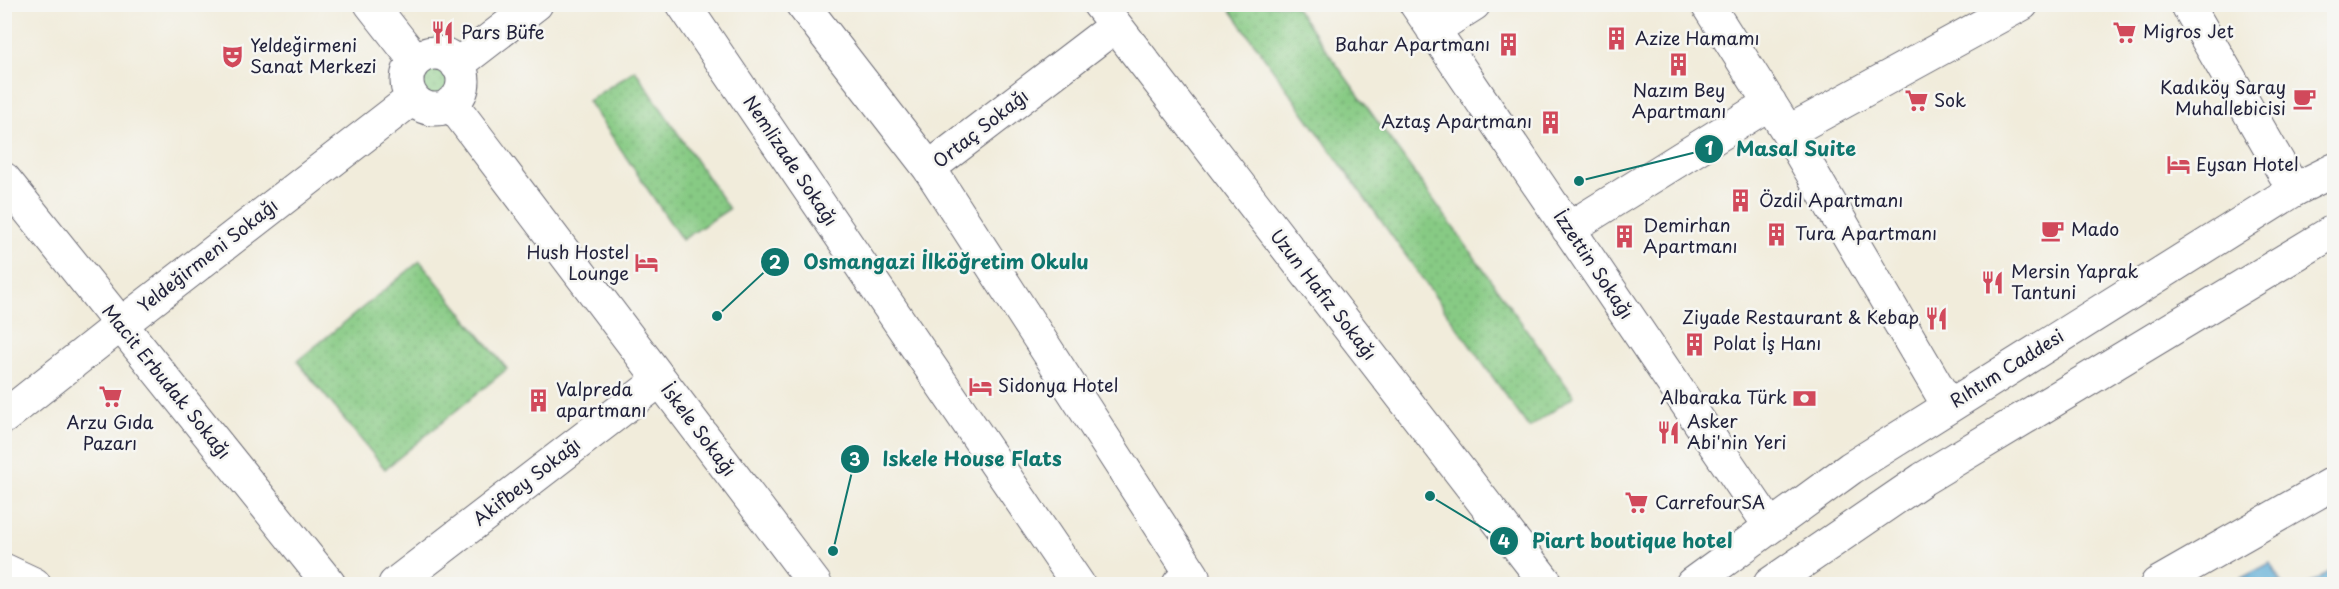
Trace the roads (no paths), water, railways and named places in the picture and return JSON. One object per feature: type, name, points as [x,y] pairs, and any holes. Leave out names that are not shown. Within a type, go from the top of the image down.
[{"type":"street","points":[[371,4],[415,60]]},
{"type":"street","points":[[457,64],[536,4]]},
{"type":"street","name":"Nemlizade Sokağı","points":[[683,4],[1078,585]]},
{"type":"street","points":[[802,4],[929,168]]},
{"type":"street","points":[[1424,17],[1474,4]]},
{"type":"street","points":[[1707,4],[1788,132],[1948,405]]},
{"type":"street","points":[[1788,132],[2022,4]]},
{"type":"street","points":[[2187,4],[2294,190]]},
{"type":"street","name":"Ortaç Sokağı","points":[[1107,15],[929,168],[1193,576],[1179,585]]},
{"type":"street","name":"Uzun Hafız Sokağı","points":[[1107,15],[1547,585]]},
{"type":"street","name":"İzzettin Sokağı","points":[[1424,17],[1770,525]]},
{"type":"street","points":[[433,53],[450,57],[457,64],[463,80],[462,89],[452,103],[435,109],[427,108],[413,98],[406,82],[407,73],[415,60],[424,54],[433,53]]},
{"type":"street","name":"Yeldeğirmeni Sokağı","points":[[4,417],[413,98]]},
{"type":"street","name":"İskele Sokağı","points":[[452,103],[815,585]]},
{"type":"street","points":[[1568,229],[1770,103]]},
{"type":"street","name":"Rıhtım Caddesi","points":[[1692,585],[1770,525],[1851,468],[1948,405],[2294,190],[2334,170]]},
{"type":"street","name":"Macit Erbudak Sokağı","points":[[4,179],[329,585]]},
{"type":"street","points":[[1770,585],[1923,479],[2334,231]]},
{"type":"street","name":"Akifbey Sokağı","points":[[395,585],[660,380]]},
{"type":"street","points":[[2157,585],[2334,483]]},
{"type":"street","points":[[4,570],[34,585]]},
{"type":"water","points":[[2270,563],[2282,584],[2230,584]]},
{"type":"water","points":[[2334,569],[2334,584],[2308,584]]},
{"type":"place","name":"Migros Jet","points":[[2125,32]]},
{"type":"place","name":"Pars Büfe","points":[[443,33]]},
{"type":"place","name":"Azize Hamamı","points":[[1617,39]]},
{"type":"place","name":"Bahar Apartmanı","points":[[1508,45]]},
{"type":"place","name":"Yeldeğirmeni Sanat Merkezi","points":[[232,56]]},
{"type":"place","name":"Nazım Bey Apartmanı","points":[[1679,65]]},
{"type":"place","name":"Kadıköy Saray Muhallebicisi","points":[[2304,98]]},
{"type":"place","name":"Sok","points":[[1916,101]]},
{"type":"place","name":"Aztaş Apartmanı","points":[[1550,122]]},
{"type":"place","name":"Eysan Hotel","points":[[2178,165]]},
{"type":"place","name":"Masal Suite","points":[[1579,181]]},
{"type":"place","name":"Özdil Apartmanı","points":[[1741,201]]},
{"type":"place","name":"Mado","points":[[2053,230]]},
{"type":"place","name":"Tura Apartmanı","points":[[1777,234]]},
{"type":"place","name":"Demirhan Apartmanı","points":[[1625,236]]},
{"type":"place","name":"Hush Hostel Lounge","points":[[647,263]]},
{"type":"place","name":"Mersin Yaprak Tantuni","points":[[1993,282]]},
{"type":"place","name":"Osmangazi İlköğretim Okulu","points":[[717,316]]},
{"type":"place","name":"Ziyade Restaurant & Kebap","points":[[1937,318]]},
{"type":"place","name":"Polat İş Hanı","points":[[1695,344]]},
{"type":"place","name":"Sidonya Hotel","points":[[980,386]]},
{"type":"place","name":"Arzu Gıda Pazarı","points":[[110,397]]},
{"type":"place","name":"Albaraka Türk","points":[[1805,398]]},
{"type":"place","name":"Valpreda apartmanı","points":[[538,400]]},
{"type":"place","name":"Asker Abi'nin Yeri","points":[[1669,432]]},
{"type":"place","name":"Piart boutique hotel","points":[[1430,496]]},
{"type":"place","name":"CarrefourSA","points":[[1637,503]]},
{"type":"place","name":"Iskele House Flats","points":[[833,551]]}]
